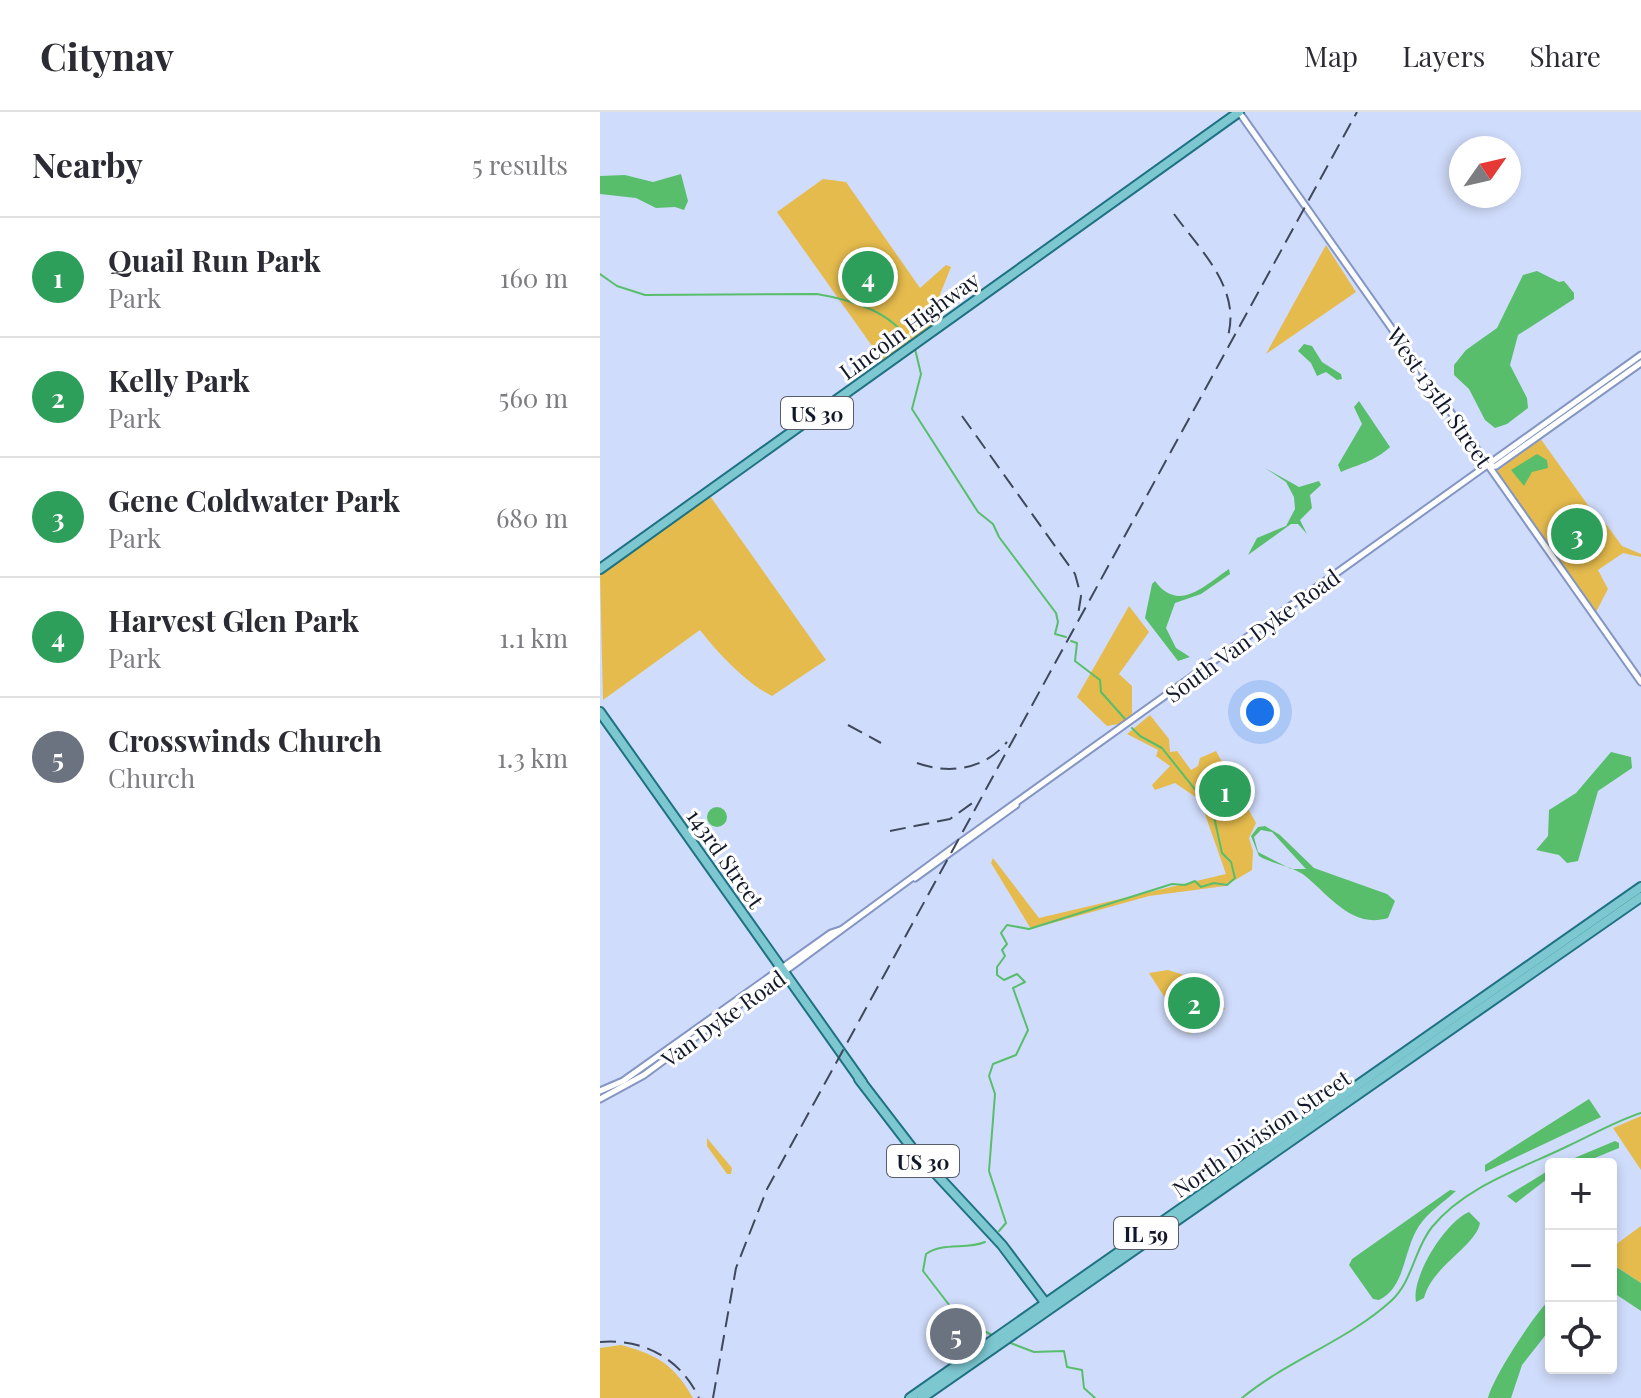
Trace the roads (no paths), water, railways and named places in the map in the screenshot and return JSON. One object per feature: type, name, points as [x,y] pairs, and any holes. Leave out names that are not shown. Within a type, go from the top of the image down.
[{"type":"main road","name":"Lincoln Highway","points":[[600,569],[1239,112]]},
{"type":"main road","name":"143rd Street","points":[[600,712],[862,1082],[912,1148],[989,1230],[1047,1306]]},
{"type":"main road","name":"IL 59","points":[[1558,952],[1641,887]]},
{"type":"main road","points":[[1621,910],[1627,897]]},
{"type":"main road","name":"IL 59","points":[[1558,952],[1641,897]]},
{"type":"main road","name":"North Division Street","points":[[922,1398],[997,1341],[1558,952]]},
{"type":"main road","name":"North Division Street","points":[[910,1398],[959,1368]]},
{"type":"street","name":"West 135th Street","points":[[1239,112],[1641,682]]},
{"type":"street","name":"South Van Dyke Road","points":[[1016,805],[1641,355]]},
{"type":"street","name":"South Van Dyke Road","points":[[1489,467],[1496,466],[1641,363]]},
{"type":"street","name":"Van Dyke Road","points":[[600,1091],[623,1081],[1016,805]]},
{"type":"street","name":"Van Dyke Road","points":[[600,1099],[626,1087],[784,970]]},
{"type":"waterway","points":[[600,274],[617,286],[645,295],[817,294],[869,308],[892,322],[909,341]]},
{"type":"waterway","points":[[915,349],[921,374],[912,409],[978,512],[993,524],[999,537],[1056,613],[1058,622],[1055,634],[1066,637]]},
{"type":"waterway","points":[[1071,641],[1077,643],[1075,661],[1100,680],[1101,692],[1125,719]]},
{"type":"waterway","points":[[999,1231],[1006,1223],[989,1171],[995,1094],[989,1076],[993,1064],[1016,1055],[1028,1030],[1013,988],[1025,982],[1017,974],[1004,980],[997,975],[997,967],[1005,956],[1002,950],[1007,944],[1001,933],[1007,925],[1029,929],[1172,884],[1185,885],[1195,881],[1201,887],[1214,883],[1227,885],[1235,878],[1231,862],[1222,853],[1213,812],[1162,748],[1132,728]]},
{"type":"waterway","points":[[1242,1398],[1278,1372],[1356,1328],[1391,1301],[1404,1284],[1432,1227],[1461,1200],[1496,1179],[1641,1113]]},
{"type":"waterway","points":[[985,1242],[933,1250],[926,1254],[923,1271],[960,1319],[994,1336]]},
{"type":"waterway","points":[[1008,1342],[1034,1352],[1064,1351],[1067,1367],[1082,1370],[1084,1388],[1095,1398]]},
{"type":"railway","points":[[713,1398],[736,1268],[767,1189],[1357,112]]},
{"type":"railway","points":[[1174,214],[1216,270],[1229,302],[1228,336]]},
{"type":"railway","points":[[962,416],[1075,574],[1081,596],[1078,615]]},
{"type":"railway","points":[[848,725],[881,743]]},
{"type":"railway","points":[[917,763],[942,769],[966,767],[988,758],[1007,742]]},
{"type":"railway","points":[[890,831],[950,819],[978,799]]},
{"type":"railway","points":[[600,1342],[631,1344],[659,1354],[682,1372],[699,1398]]},
{"type":"place","name":"Harvest Glen Park","points":[[868,277]]},
{"type":"place","name":"Gene Coldwater Park","points":[[1577,534]]},
{"type":"place","name":"Quail Run Park","points":[[1225,791]]},
{"type":"place","name":"Kelly Park","points":[[1194,1003]]},
{"type":"place","name":"Crosswinds Church","points":[[956,1334]]}]
